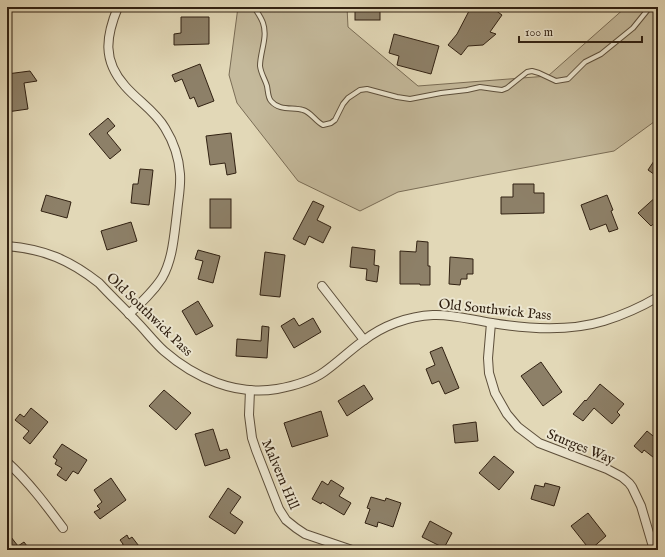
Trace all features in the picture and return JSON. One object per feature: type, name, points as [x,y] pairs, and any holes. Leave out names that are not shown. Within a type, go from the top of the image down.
[{"type":"street","points":[[118,7],[112,21],[109,34],[109,54],[112,64],[115,72],[125,87],[152,111],[164,126],[171,138],[180,173],[172,245],[168,265],[154,289],[129,314]]},
{"type":"street","name":"Old Southwick Pass","points":[[7,246],[39,251],[72,264],[99,283],[164,351],[187,368],[219,384],[250,390],[284,388],[307,381],[323,373],[376,332],[407,319],[434,315],[454,316],[519,327],[541,329],[564,328],[603,322],[624,314],[658,296]]},
{"type":"street","points":[[322,286],[364,340]]},
{"type":"street","name":"Sturges Way","points":[[492,323],[488,358],[489,373],[495,393],[507,414],[518,427],[539,443],[607,469],[622,477],[629,483],[642,506],[654,550]]},
{"type":"street","name":"Malvern Hill","points":[[250,390],[249,415],[252,438],[279,509],[286,520],[305,534],[352,550]]},
{"type":"street","points":[[7,462],[34,489],[63,528]]},
{"type":"lane","points":[[254,7],[263,22],[265,32],[260,67],[261,73],[267,84],[270,100],[281,107],[304,110],[323,125],[327,125],[335,120],[343,104],[348,98],[360,90],[372,90],[397,98],[410,99],[480,87],[502,90],[527,72],[532,71],[556,81],[568,79],[585,62],[602,54],[633,28],[650,7]]},
{"type":"shaded area","points":[[238,7],[347,7],[348,27],[418,86],[548,76],[626,7],[658,7],[658,119],[614,151],[398,192],[360,211],[298,181],[237,103],[229,75]]},
{"type":"building","points":[[355,7],[380,7],[380,20],[355,20]]},
{"type":"building","points":[[465,7],[491,7],[502,15],[490,32],[496,34],[483,45],[468,46],[461,55],[448,45],[457,34],[469,11]]},
{"type":"building","points":[[181,17],[209,17],[209,44],[174,45],[174,34],[181,33]]},
{"type":"building","points":[[394,34],[439,46],[431,74],[397,65],[399,56],[389,53]]},
{"type":"building","points":[[200,64],[214,101],[198,107],[194,97],[190,99],[182,79],[175,82],[172,75]]},
{"type":"building","points":[[30,71],[37,81],[24,83],[28,109],[7,112],[7,74]]},
{"type":"building","points":[[108,118],[115,126],[107,133],[121,150],[110,159],[89,134]]},
{"type":"building","points":[[231,133],[236,173],[227,175],[225,163],[210,165],[206,136]]},
{"type":"building","points":[[658,155],[658,177],[648,170]]},
{"type":"building","points":[[140,169],[153,170],[149,205],[131,203],[133,184],[138,184]]},
{"type":"building","points":[[513,184],[534,184],[534,193],[544,193],[544,213],[501,214],[501,197],[513,197]]},
{"type":"building","points":[[46,195],[71,202],[67,218],[41,211]]},
{"type":"building","points":[[607,195],[618,229],[609,232],[606,224],[590,230],[581,205]]},
{"type":"building","points":[[658,195],[658,220],[651,226],[638,213]]},
{"type":"building","points":[[210,199],[231,199],[231,228],[210,228]]},
{"type":"building","points":[[313,201],[324,206],[317,220],[331,227],[323,243],[309,236],[305,245],[293,239]]},
{"type":"building","points":[[131,222],[137,241],[107,250],[101,231]]},
{"type":"building","points":[[417,241],[428,242],[430,285],[400,284],[400,251],[416,252]]},
{"type":"building","points":[[352,247],[375,250],[374,265],[379,266],[377,282],[366,280],[367,269],[350,267]]},
{"type":"building","points":[[198,250],[220,256],[213,283],[198,279],[203,261],[195,259]]},
{"type":"building","points":[[265,252],[285,255],[280,297],[260,295]]},
{"type":"building","points":[[450,257],[473,259],[473,274],[467,274],[467,279],[461,279],[460,285],[449,284]]},
{"type":"building","points":[[198,301],[213,326],[196,335],[182,311]]},
{"type":"building","points":[[294,318],[299,326],[313,318],[321,332],[294,348],[281,326]]},
{"type":"building","points":[[262,326],[269,327],[267,358],[236,356],[237,339],[261,341]]},
{"type":"building","points":[[442,347],[459,388],[445,394],[439,381],[432,384],[426,369],[435,365],[430,352]]},
{"type":"building","points":[[541,362],[562,392],[543,406],[521,376]]},
{"type":"building","points":[[600,384],[624,404],[617,412],[620,415],[612,424],[594,408],[583,421],[573,414]]},
{"type":"building","points":[[364,385],[373,399],[347,416],[338,401]]},
{"type":"building","points":[[164,390],[191,413],[176,430],[149,406]]},
{"type":"building","points":[[31,408],[48,422],[30,444],[23,438],[29,431],[15,420],[20,414],[24,417]]},
{"type":"building","points":[[321,411],[328,436],[292,447],[284,423]]},
{"type":"building","points":[[476,422],[478,441],[455,443],[453,425]]},
{"type":"building","points":[[213,429],[220,451],[227,449],[230,458],[205,466],[195,434]]},
{"type":"building","points":[[647,431],[658,440],[658,461],[644,450],[642,453],[634,446]]},
{"type":"building","points":[[62,444],[87,460],[78,474],[73,471],[66,481],[57,475],[62,468],[55,464],[57,460],[53,457]]},
{"type":"building","points":[[494,456],[514,472],[499,490],[479,473]]},
{"type":"building","points":[[111,478],[126,500],[100,519],[94,512],[100,509],[97,506],[102,502],[94,490]]},
{"type":"building","points":[[331,480],[344,488],[339,496],[351,503],[344,515],[322,502],[321,504],[312,499],[322,481],[328,485]]},
{"type":"building","points":[[545,483],[560,487],[554,506],[531,499],[535,485],[544,487]]},
{"type":"building","points":[[228,488],[241,497],[230,513],[243,522],[235,534],[209,517]]},
{"type":"building","points":[[371,497],[385,501],[386,498],[401,503],[393,527],[378,522],[377,527],[365,523],[370,509],[367,508]]},
{"type":"building","points":[[588,513],[606,536],[590,550],[571,526]]},
{"type":"building","points":[[430,521],[452,533],[444,548],[422,537]]},
{"type":"building","points":[[7,532],[18,546],[24,542],[30,550],[7,550]]},
{"type":"building","points":[[127,535],[129,539],[132,537],[142,550],[122,550],[123,544],[120,540]]},
{"type":"waterway","points":[[288,7],[295,7]]}]
